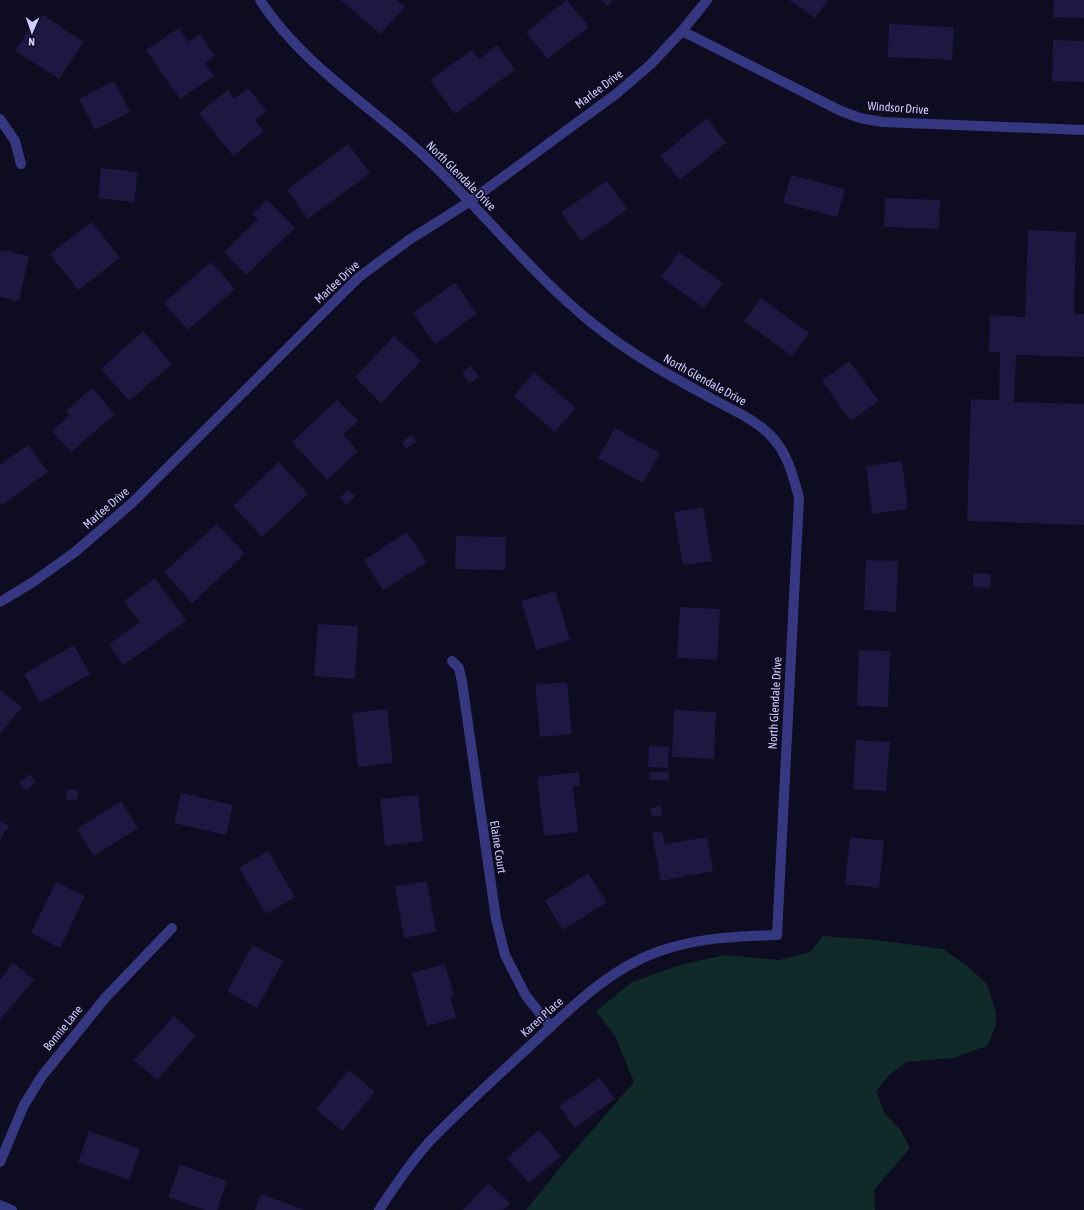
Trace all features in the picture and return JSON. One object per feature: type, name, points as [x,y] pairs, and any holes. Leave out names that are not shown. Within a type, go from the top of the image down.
[{"type":"street","name":"North Glendale Drive","points":[[260,0],[274,22],[300,51],[420,152],[549,283],[590,322],[625,349],[749,419],[769,434],[784,454],[793,476],[799,498],[777,935]]},
{"type":"street","name":"Marlee Drive","points":[[0,602],[33,582],[75,552],[132,503],[359,277],[410,240],[470,202],[616,94],[651,64],[682,31],[707,0]]},
{"type":"street","name":"Windsor Drive","points":[[682,31],[841,111],[860,118],[882,122],[1084,130]]},
{"type":"street","points":[[0,119],[15,142],[22,164]]},
{"type":"street","name":"Elaine Court","points":[[452,661],[459,668],[462,682],[482,828],[505,955],[526,996],[550,1027]]},
{"type":"street","name":"Bonnie Lane","points":[[0,1162],[24,1105],[42,1076],[106,997],[172,928]]},
{"type":"street","name":"Karen Place","points":[[379,1210],[400,1178],[428,1143],[550,1027],[617,971],[657,952],[702,941],[746,936],[777,935]]},
{"type":"street","points":[[0,1205],[12,1210]]},
{"type":"green space","points":[[823,936],[877,940],[943,949],[966,965],[987,984],[996,1012],[996,1026],[987,1046],[953,1058],[906,1062],[888,1076],[876,1091],[885,1114],[900,1129],[910,1148],[874,1190],[875,1210],[526,1210],[568,1158],[634,1082],[615,1036],[596,1011],[632,982],[680,965],[725,955],[779,960],[810,952]]},
{"type":"building","points":[[341,0],[397,0],[405,7],[380,34]]},
{"type":"building","points":[[567,0],[589,27],[547,59],[526,32]]},
{"type":"building","points":[[601,0],[613,0],[608,6]]},
{"type":"building","points":[[789,0],[828,0],[815,18]]},
{"type":"building","points":[[1054,0],[1084,0],[1084,18],[1053,17]]},
{"type":"building","points":[[40,13],[84,42],[59,79],[15,51]]},
{"type":"building","points":[[889,24],[954,27],[952,60],[888,57]]},
{"type":"building","points":[[179,28],[188,42],[200,34],[215,56],[205,63],[214,76],[180,99],[146,50]]},
{"type":"building","points":[[1053,40],[1084,41],[1084,82],[1052,81]]},
{"type":"building","points":[[497,45],[515,70],[455,114],[430,80],[472,50],[479,59]]},
{"type":"building","points":[[114,81],[130,112],[95,130],[79,99]]},
{"type":"building","points":[[248,88],[266,111],[255,120],[264,131],[233,156],[199,113],[228,90],[234,99]]},
{"type":"building","points":[[707,118],[726,143],[680,180],[660,156]]},
{"type":"building","points":[[348,144],[370,173],[308,219],[287,190]]},
{"type":"building","points":[[101,168],[138,172],[134,202],[98,198]]},
{"type":"building","points":[[791,175],[845,189],[837,217],[783,203]]},
{"type":"building","points":[[607,181],[628,209],[581,241],[561,212]]},
{"type":"building","points":[[885,198],[940,200],[939,229],[884,227]]},
{"type":"building","points":[[267,200],[295,228],[246,275],[224,252],[258,219],[252,214]]},
{"type":"building","points":[[92,222],[120,258],[78,290],[50,254]]},
{"type":"building","points":[[1028,230],[1076,232],[1074,314],[1084,314],[1084,357],[1016,355],[1014,402],[1084,404],[1084,525],[967,521],[971,399],[999,400],[1000,352],[989,352],[990,315],[1025,317]]},
{"type":"building","points":[[0,250],[29,256],[19,301],[0,297]]},
{"type":"building","points":[[679,252],[723,283],[704,308],[661,277]]},
{"type":"building","points":[[211,262],[235,289],[188,330],[164,303]]},
{"type":"building","points":[[455,283],[477,314],[435,344],[413,313]]},
{"type":"building","points":[[761,298],[809,333],[792,356],[744,321]]},
{"type":"building","points":[[143,331],[172,364],[129,401],[101,369]]},
{"type":"building","points":[[394,336],[421,361],[381,403],[355,377]]},
{"type":"building","points":[[849,361],[879,401],[851,421],[822,381]]},
{"type":"building","points":[[471,366],[479,377],[470,383],[462,373]]},
{"type":"building","points":[[534,372],[576,408],[555,432],[514,396]]},
{"type":"building","points":[[92,388],[115,414],[71,452],[52,431],[70,415],[66,411]]},
{"type":"building","points":[[337,400],[358,421],[343,435],[358,451],[327,480],[292,442]]},
{"type":"building","points":[[615,428],[660,453],[643,483],[598,458]]},
{"type":"building","points":[[412,435],[416,442],[406,449],[402,442]]},
{"type":"building","points":[[28,445],[48,472],[2,505],[0,502],[0,465]]},
{"type":"building","points":[[902,461],[908,509],[872,514],[866,466]]},
{"type":"building","points":[[279,462],[308,494],[262,537],[233,506]]},
{"type":"building","points":[[348,490],[355,496],[347,505],[339,498]]},
{"type":"building","points":[[703,507],[712,561],[683,565],[674,512]]},
{"type":"building","points":[[217,524],[245,554],[192,603],[164,572]]},
{"type":"building","points":[[407,532],[427,562],[383,590],[364,560]]},
{"type":"building","points":[[456,536],[506,537],[505,570],[455,569]]},
{"type":"building","points":[[866,560],[898,561],[896,612],[864,610]]},
{"type":"building","points":[[973,573],[991,574],[990,588],[973,587]]},
{"type":"building","points":[[155,578],[186,621],[123,665],[109,644],[140,622],[124,601]]},
{"type":"building","points":[[555,591],[570,640],[536,650],[521,601]]},
{"type":"building","points":[[680,607],[720,609],[717,660],[677,658]]},
{"type":"building","points":[[318,624],[358,626],[355,679],[314,676]]},
{"type":"building","points":[[74,645],[90,674],[40,703],[24,674]]},
{"type":"building","points":[[859,650],[890,651],[888,707],[857,706]]},
{"type":"building","points":[[567,682],[572,734],[540,737],[535,685]]},
{"type":"building","points":[[0,690],[22,707],[0,734]]},
{"type":"building","points":[[387,709],[393,763],[358,767],[352,713]]},
{"type":"building","points":[[674,710],[716,712],[714,759],[672,757]]},
{"type":"building","points":[[856,740],[890,742],[886,791],[853,789]]},
{"type":"building","points":[[649,746],[669,747],[668,768],[648,767]]},
{"type":"building","points":[[579,772],[580,786],[573,786],[578,832],[544,836],[537,777]]},
{"type":"building","points":[[649,772],[669,772],[669,780],[649,780]]},
{"type":"building","points":[[30,774],[36,782],[26,791],[19,783]]},
{"type":"building","points":[[70,789],[74,789],[78,795],[74,801],[70,801],[66,797],[66,793]]},
{"type":"building","points":[[181,793],[233,805],[226,835],[174,823]]},
{"type":"building","points":[[418,795],[423,841],[385,846],[380,799]]},
{"type":"building","points":[[121,801],[138,828],[94,856],[77,829]]},
{"type":"building","points":[[661,806],[663,815],[652,817],[650,808]]},
{"type":"building","points":[[0,821],[9,826],[0,840]]},
{"type":"building","points":[[662,831],[665,844],[707,837],[713,871],[661,881],[652,833]]},
{"type":"building","points":[[850,837],[884,841],[879,888],[845,884]]},
{"type":"building","points":[[268,851],[295,897],[266,914],[239,868]]},
{"type":"building","points":[[588,873],[607,902],[563,930],[545,901]]},
{"type":"building","points":[[427,881],[436,932],[404,938],[395,886]]},
{"type":"building","points":[[56,882],[85,896],[60,948],[31,933]]},
{"type":"building","points":[[253,945],[283,961],[257,1008],[227,991]]},
{"type":"building","points":[[13,963],[34,980],[0,1020],[0,979]]},
{"type":"building","points":[[445,964],[454,996],[450,997],[456,1018],[427,1026],[412,973]]},
{"type":"building","points":[[174,1016],[196,1036],[157,1080],[134,1060]]},
{"type":"building","points":[[349,1070],[375,1092],[342,1131],[316,1109]]},
{"type":"building","points":[[599,1078],[615,1099],[575,1128],[559,1106]]},
{"type":"building","points":[[539,1130],[561,1156],[529,1183],[507,1158]]},
{"type":"building","points":[[89,1131],[140,1149],[129,1180],[78,1162]]},
{"type":"building","points":[[180,1165],[227,1181],[217,1210],[205,1210],[168,1197]]},
{"type":"building","points":[[488,1183],[510,1203],[503,1210],[463,1210]]},
{"type":"building","points":[[261,1194],[305,1210],[255,1210]]}]
